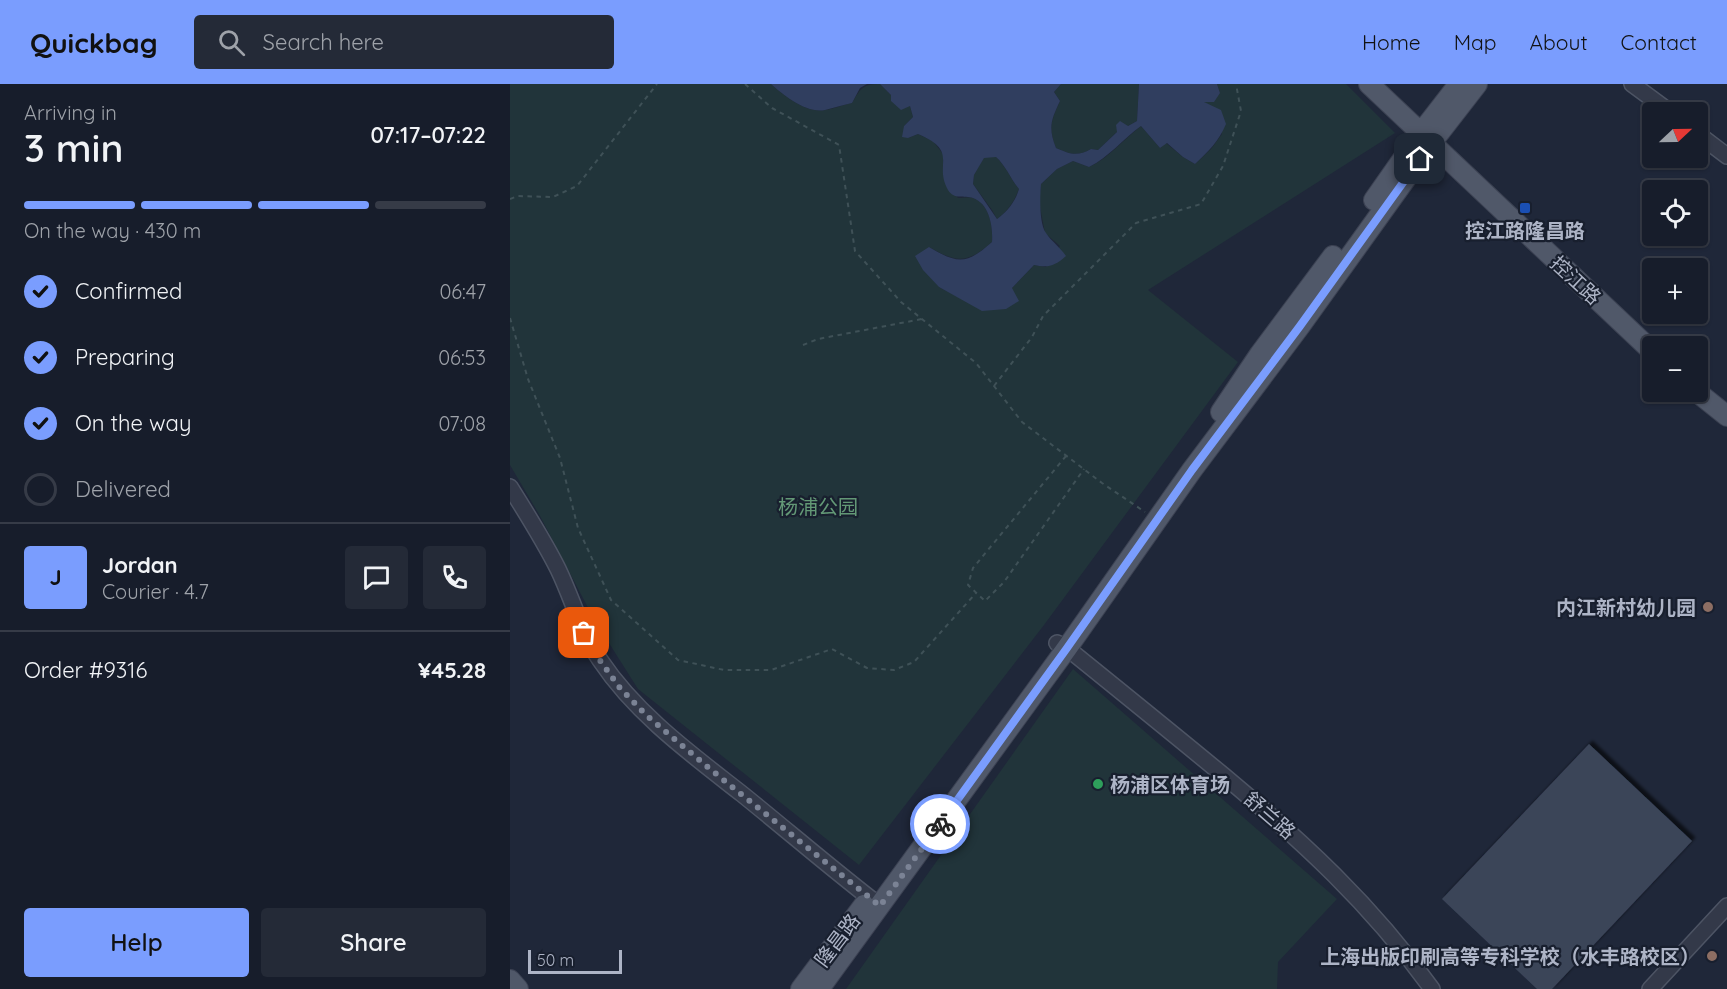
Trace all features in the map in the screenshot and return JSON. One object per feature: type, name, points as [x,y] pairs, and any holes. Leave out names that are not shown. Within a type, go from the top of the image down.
[{"type":"main road","name":"控江路","points":[[1369,84],[1642,342]]},
{"type":"main road","points":[[1427,137],[1460,84]]},
{"type":"main road","points":[[1427,137],[1478,84]]},
{"type":"main road","name":"隆昌路","points":[[1062,646],[1149,514],[1260,354],[1349,234],[1427,137]]},
{"type":"main road","name":"隆昌路","points":[[819,989],[875,902],[1300,326],[1427,137]]},
{"type":"main road","points":[[1708,401],[1727,416]]},
{"type":"main road","name":"隆昌路","points":[[801,989],[875,902]]},
{"type":"main road","points":[[510,980],[518,989]]},
{"type":"street","points":[[1632,84],[1656,102]]},
{"type":"street","points":[[1708,142],[1727,156]]},
{"type":"street","points":[[510,487],[536,527],[559,571],[584,633],[620,688],[646,715],[875,902]]},
{"type":"street","name":"舒兰路","points":[[1062,646],[1150,714],[1282,824],[1347,886],[1383,926],[1432,989]]},
{"type":"street","points":[[1650,989],[1727,906]]},
{"type":"path","points":[[510,199],[518,196],[553,197],[577,186],[657,84]]},
{"type":"path","points":[[745,84],[772,108],[839,145],[855,251],[901,302],[976,363],[1022,422],[1149,514]]},
{"type":"path","points":[[994,386],[1032,337],[1043,316],[1136,222],[1201,204],[1223,166],[1240,111],[1236,84]]},
{"type":"path","points":[[510,318],[528,379],[560,458],[578,528],[611,600],[678,660],[724,670],[771,670],[832,649],[867,668],[894,670],[914,662],[976,593]]},
{"type":"path","points":[[803,345],[818,339],[922,319]]},
{"type":"path","points":[[1066,456],[973,568],[968,585],[985,602],[1004,582],[1084,469]]},
{"type":"green space","name":"杨浦公园","points":[[510,84],[771,84],[796,103],[818,110],[852,103],[863,88],[880,84],[891,95],[910,106],[913,117],[904,126],[908,138],[918,134],[933,141],[943,154],[943,175],[958,198],[971,198],[979,201],[987,211],[992,230],[992,242],[976,254],[962,259],[955,258],[929,247],[939,287],[960,298],[1012,288],[1034,265],[1046,267],[1060,246],[1045,233],[1039,202],[1041,184],[1057,169],[1073,161],[1089,167],[1110,154],[1141,126],[1160,148],[1166,143],[1195,164],[1211,149],[1222,134],[1201,101],[1220,93],[1217,84],[1346,84],[1395,133],[1148,290],[1238,362],[1044,625],[859,865],[638,689],[595,621],[540,516],[510,465]]},
{"type":"green space","points":[[1061,84],[1139,84],[1137,121],[1117,132],[1098,150],[1091,149],[1074,154],[1056,148],[1052,135],[1052,124],[1060,101],[1054,92]]},
{"type":"green space","points":[[984,157],[996,157],[1019,189],[1010,206],[997,219],[973,184],[974,175]]},
{"type":"green space","name":"杨浦区体育场","points":[[1073,669],[1337,899],[1278,962],[1277,989],[846,989]]},
{"type":"water","points":[[771,84],[867,84],[860,88],[852,103],[818,110],[796,103]]},
{"type":"water","points":[[880,84],[1061,84],[1054,92],[1060,101],[1053,119],[1052,135],[1056,148],[1074,154],[1091,149],[1098,150],[1117,132],[1116,125],[1120,121],[1128,126],[1137,121],[1139,84],[1217,84],[1220,93],[1214,102],[1204,102],[1221,110],[1226,124],[1213,146],[1195,164],[1167,143],[1160,148],[1141,126],[1089,167],[1073,161],[1057,169],[1041,184],[1041,217],[1046,233],[1066,256],[1051,265],[1034,265],[1012,288],[1019,301],[1006,309],[982,311],[939,287],[923,270],[915,256],[929,247],[947,257],[962,260],[983,250],[992,242],[992,230],[987,211],[979,201],[973,198],[950,193],[944,181],[942,153],[931,140],[918,134],[908,138],[902,137],[904,126],[913,117],[910,106],[901,110],[891,101],[891,95]],"holes":[[[996,157],[1019,189],[1011,206],[997,219],[973,184],[974,175],[984,158]]]},
{"type":"building","points":[[1589,744],[1692,841],[1552,989],[1537,989],[1442,899]]},
{"type":"way so far","points":[[584,633],[620,688],[646,715],[880,906],[940,824]]},
{"type":"place","name":"控江路隆昌路","points":[[1525,208]]},
{"type":"place","name":"内江新村幼儿园","points":[[1708,607]]},
{"type":"place","name":"杨浦区体育场","points":[[1098,784]]},
{"type":"place","name":"上海出版印刷高等专科学校（水丰路校区）","points":[[1712,956]]},
{"type":"route","points":[[940,824],[1192,470],[1300,326],[1420,159]]}]
